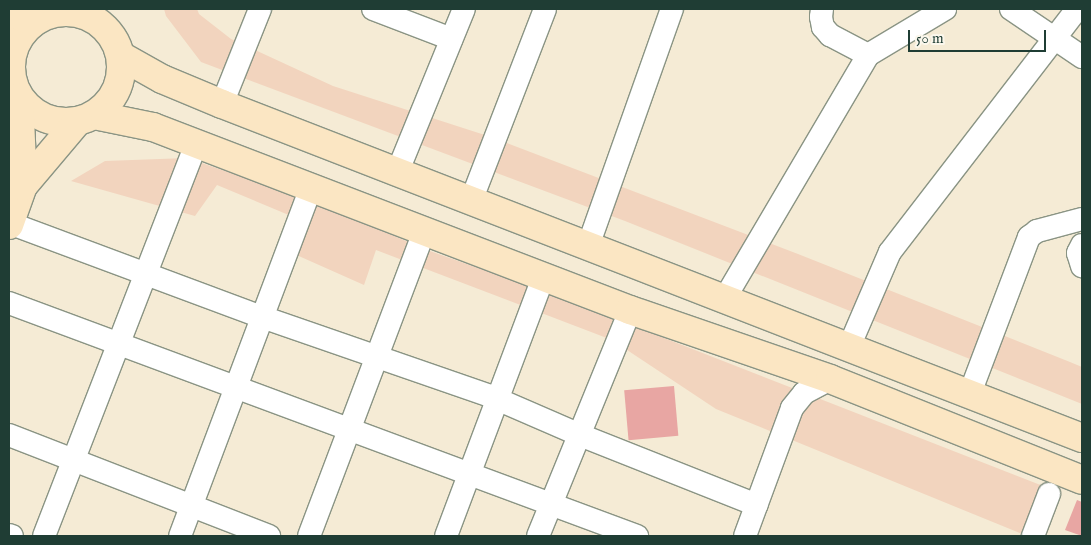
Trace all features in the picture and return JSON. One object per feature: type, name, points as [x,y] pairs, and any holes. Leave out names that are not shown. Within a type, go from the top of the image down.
[{"type":"main road","points":[[9,224],[23,186],[86,118],[108,104],[117,90],[122,73],[115,9]]},
{"type":"main road","points":[[9,12],[47,15],[70,12],[88,16],[103,26],[118,48],[162,79],[397,173],[725,298],[1082,438]]},
{"type":"main road","points":[[23,186],[11,64],[14,47],[22,33],[47,15]]},
{"type":"main road","points":[[13,85],[30,109],[44,118],[61,122],[86,118],[153,127],[544,275],[630,310],[830,378],[1082,480]]},
{"type":"street","points":[[222,104],[260,9]]},
{"type":"street","points":[[373,9],[452,38]]},
{"type":"street","points":[[397,173],[464,9]]},
{"type":"street","points":[[471,201],[545,9]]},
{"type":"street","points":[[588,246],[672,9]]},
{"type":"street","points":[[822,9],[823,27],[830,35],[868,55]]},
{"type":"street","points":[[725,298],[868,55],[945,9]]},
{"type":"street","points":[[1011,9],[1082,57]]},
{"type":"street","points":[[849,346],[890,252],[1077,9]]},
{"type":"street","points":[[44,536],[117,343],[196,144]]},
{"type":"street","points":[[180,536],[311,188]]},
{"type":"street","points":[[970,393],[1029,237],[1037,231],[1082,219]]},
{"type":"street","points":[[9,224],[262,317],[378,356],[498,400],[580,435],[757,505]]},
{"type":"street","points":[[310,536],[348,429],[378,356],[424,231]]},
{"type":"street","points":[[1082,245],[1078,253],[1082,266]]},
{"type":"street","points":[[446,536],[468,473],[498,400],[544,275]]},
{"type":"street","points":[[9,303],[637,536]]},
{"type":"street","points":[[538,536],[630,310]]},
{"type":"street","points":[[783,362],[791,384],[792,408]]},
{"type":"street","points":[[746,536],[792,408],[804,393],[830,378]]},
{"type":"street","points":[[9,435],[269,536]]},
{"type":"street","points":[[1033,536],[1049,494]]},
{"type":"shaded area","points":[[164,9],[197,9],[199,14],[231,39],[333,86],[491,137],[798,254],[1082,367],[1082,404],[625,221],[201,62],[166,16]]},
{"type":"shaded area","points":[[187,158],[310,200],[427,250],[549,293],[1056,491],[1027,536],[716,409],[612,340],[376,250],[364,285],[292,253],[303,221],[217,185],[195,216],[71,181],[105,161]]},
{"type":"building","points":[[674,386],[678,436],[629,440],[624,390]]},
{"type":"building","points":[[1077,500],[1082,502],[1082,536],[1065,530]]}]
